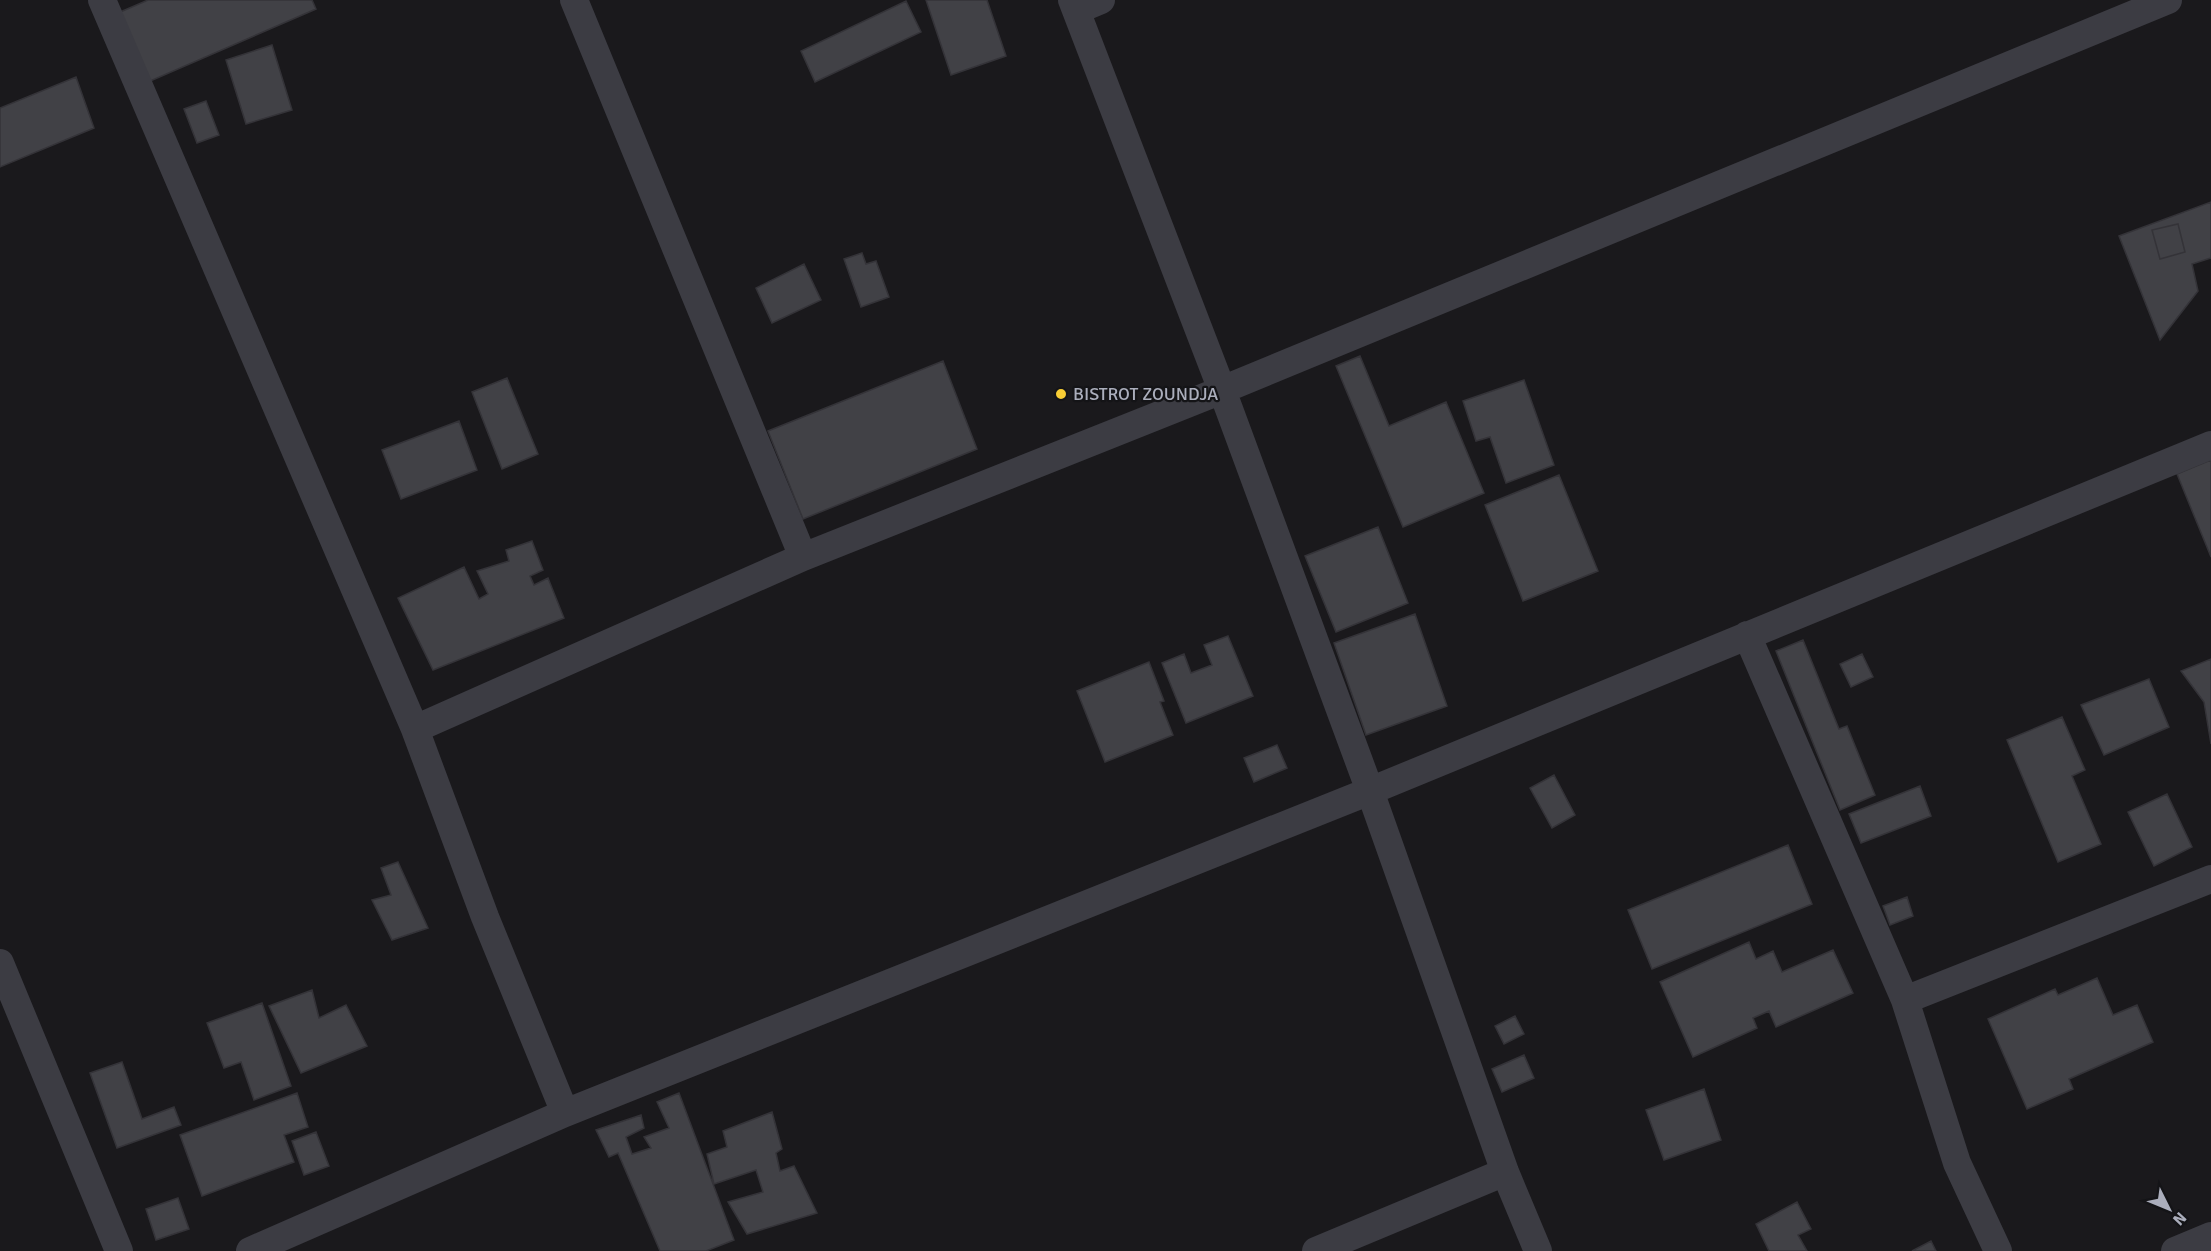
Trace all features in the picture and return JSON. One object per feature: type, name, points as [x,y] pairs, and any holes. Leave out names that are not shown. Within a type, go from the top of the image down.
[{"type":"street","points":[[102,0],[415,729],[485,917],[565,1113]]},
{"type":"street","points":[[574,0],[802,557]]},
{"type":"street","points":[[415,729],[802,557],[1222,390],[2168,0]]},
{"type":"street","points":[[1083,4],[1370,791],[1505,1172],[1539,1251]]},
{"type":"street","points":[[250,1251],[565,1113],[1370,791],[2211,445]]},
{"type":"street","points":[[1747,636],[1905,1000],[1957,1163],[1998,1251]]},
{"type":"street","points":[[1905,1000],[2211,879]]},
{"type":"street","points":[[0,963],[119,1251]]},
{"type":"street","points":[[1316,1251],[1505,1172]]},
{"type":"street","points":[[2175,1251],[2211,1236]]},
{"type":"building","points":[[148,0],[312,0],[316,9],[148,82],[118,13]]},
{"type":"building","points":[[926,0],[987,0],[1006,56],[951,75]]},
{"type":"building","points":[[906,1],[921,32],[815,82],[801,51]]},
{"type":"building","points":[[272,45],[292,110],[246,124],[226,60]]},
{"type":"building","points":[[76,77],[94,128],[0,167],[0,108]]},
{"type":"building","points":[[206,101],[219,135],[197,143],[184,109]]},
{"type":"building","points":[[2211,202],[2211,258],[2192,264],[2198,291],[2160,340],[2119,236]]},
{"type":"building","points":[[2178,224],[2185,252],[2160,259],[2152,230]]},
{"type":"building","points":[[862,253],[866,264],[876,261],[889,297],[861,307],[844,259]]},
{"type":"building","points":[[804,264],[821,300],[772,323],[756,288]]},
{"type":"building","points":[[1360,356],[1389,426],[1446,402],[1484,493],[1403,527],[1336,366]]},
{"type":"building","points":[[943,361],[977,449],[803,519],[768,431]]},
{"type":"building","points":[[507,378],[538,454],[502,469],[472,392]]},
{"type":"building","points":[[1524,380],[1554,465],[1506,483],[1490,437],[1476,441],[1463,401]]},
{"type":"building","points":[[459,421],[477,470],[401,499],[382,450]]},
{"type":"building","points":[[2211,460],[2211,557],[2177,474]]},
{"type":"building","points":[[1559,475],[1598,571],[1523,601],[1485,505]]},
{"type":"building","points":[[1378,527],[1408,603],[1336,632],[1305,556]]},
{"type":"building","points":[[532,541],[543,570],[530,576],[534,585],[548,578],[564,618],[433,670],[398,598],[464,567],[479,599],[488,594],[477,571],[509,561],[506,550]]},
{"type":"building","points":[[1415,614],[1447,706],[1366,735],[1334,643]]},
{"type":"building","points":[[1228,636],[1253,696],[1186,723],[1162,663],[1184,654],[1191,673],[1212,665],[1204,645]]},
{"type":"building","points":[[1803,640],[1839,729],[1847,726],[1875,795],[1840,810],[1776,651]]},
{"type":"building","points":[[1862,654],[1873,677],[1851,687],[1840,664]]},
{"type":"building","points":[[2211,659],[2211,744],[2204,702],[2181,671]]},
{"type":"building","points":[[1149,662],[1164,701],[1160,702],[1173,735],[1105,762],[1077,691]]},
{"type":"building","points":[[2149,679],[2169,727],[2104,755],[2081,705]]},
{"type":"building","points":[[2062,717],[2085,770],[2072,776],[2101,844],[2058,862],[2007,740]]},
{"type":"building","points":[[1277,745],[1287,768],[1254,782],[1244,758]]},
{"type":"building","points":[[1554,775],[1575,815],[1552,828],[1530,788]]},
{"type":"building","points":[[1920,786],[1931,816],[1861,843],[1849,814]]},
{"type":"building","points":[[2167,794],[2192,847],[2154,866],[2128,812]]},
{"type":"building","points":[[1788,845],[1812,904],[1652,969],[1628,910]]},
{"type":"building","points":[[398,862],[428,928],[392,940],[372,900],[391,895],[381,868]]},
{"type":"building","points":[[1907,897],[1913,916],[1890,925],[1883,906]]},
{"type":"building","points":[[1749,942],[1756,959],[1773,951],[1782,972],[1833,950],[1853,993],[1776,1027],[1769,1011],[1753,1018],[1757,1028],[1693,1057],[1660,982]]},
{"type":"building","points":[[2097,978],[2113,1015],[2137,1005],[2153,1042],[2069,1079],[2073,1089],[2027,1109],[1988,1019],[2055,989],[2058,995]]},
{"type":"building","points":[[312,990],[319,1018],[346,1005],[367,1046],[301,1073],[269,1006]]},
{"type":"building","points":[[262,1003],[291,1086],[254,1100],[241,1062],[224,1068],[207,1023]]},
{"type":"building","points":[[1515,1016],[1524,1034],[1504,1044],[1495,1026]]},
{"type":"building","points":[[1524,1055],[1534,1078],[1502,1092],[1492,1069]]},
{"type":"building","points":[[122,1062],[142,1119],[174,1107],[181,1125],[117,1148],[90,1073]]},
{"type":"building","points":[[1704,1089],[1721,1140],[1664,1160],[1646,1110]]},
{"type":"building","points":[[297,1093],[308,1127],[284,1135],[294,1162],[202,1196],[180,1135]]},
{"type":"building","points":[[679,1093],[734,1240],[706,1251],[660,1251],[618,1153],[609,1157],[596,1130],[641,1115],[644,1128],[626,1137],[632,1154],[651,1148],[644,1137],[669,1128],[657,1102]]},
{"type":"building","points":[[772,1112],[782,1149],[776,1153],[780,1171],[794,1166],[817,1213],[747,1234],[728,1202],[763,1192],[756,1170],[714,1184],[707,1154],[727,1147],[723,1131]]},
{"type":"building","points":[[316,1132],[329,1166],[304,1175],[292,1141]]},
{"type":"building","points":[[178,1198],[189,1229],[156,1240],[146,1209]]},
{"type":"building","points":[[1797,1202],[1811,1229],[1798,1235],[1807,1251],[1769,1251],[1756,1224]]},
{"type":"building","points":[[1931,1241],[1936,1251],[1912,1251]]},
{"type":"place","name":"BISTROT ZOUNDJA","points":[[1061,394]]}]
